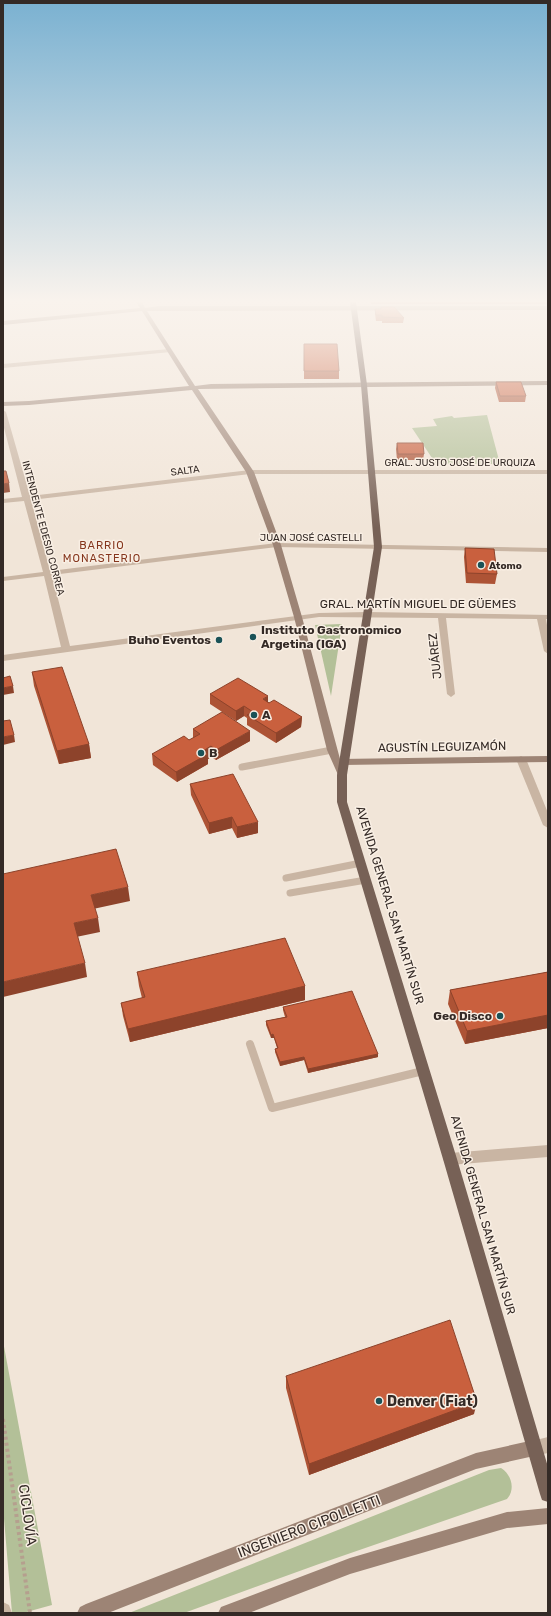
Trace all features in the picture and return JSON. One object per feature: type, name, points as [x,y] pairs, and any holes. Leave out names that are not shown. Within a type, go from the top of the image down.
[{"type":"main road","points":[[340,762],[378,547],[363,377]]},
{"type":"main road","name":"AVENIDA GENERAL SAN MARTÍN SUR","points":[[342,775],[342,802],[450,1159],[541,1446],[548,1494]]},
{"type":"street","points":[[187,377],[250,472],[277,545],[298,617],[332,750],[340,762],[342,775]]},
{"type":"street","points":[[3,404],[148,393],[194,387],[548,383]]},
{"type":"street","name":"INTENDENTE EDESIO CORREA","points":[[3,412],[66,649]]},
{"type":"street","name":"SALTA","points":[[3,502],[250,472],[371,472]]},
{"type":"street","name":"GRAL. JUSTO JOSÉ DE URQUIZA","points":[[371,472],[548,472]]},
{"type":"street","name":"JUAN JOSÉ CASTELLI","points":[[3,579],[277,545],[548,550]]},
{"type":"street","name":"GRAL. MARTÍN MIGUEL DE GÜEMES","points":[[3,658],[298,617],[330,614],[544,617]]},
{"type":"street","name":"JUÁREZ","points":[[442,615],[451,694]]},
{"type":"street","points":[[544,617],[548,651]]},
{"type":"street","points":[[521,759],[548,825]]},
{"type":"street","name":"AGUSTÍN LEGUIZAMÓN","points":[[340,762],[548,759]]},
{"type":"street","points":[[450,1159],[548,1150]]},
{"type":"street","name":"INGENIERO CIPOLLETTI","points":[[86,1613],[476,1461],[541,1446]]},
{"type":"street","points":[[227,1613],[350,1566],[507,1520],[548,1516]]},
{"type":"lane","points":[[242,767],[332,750]]},
{"type":"lane","points":[[286,878],[361,863]]},
{"type":"lane","points":[[290,893],[366,880]]},
{"type":"lane","points":[[250,1044],[272,1108],[423,1071]]},
{"type":"path","name":"CICLOVÍA","points":[[3,1419],[30,1613]]},
{"type":"green space","points":[[487,415],[500,464],[436,464],[412,428],[437,426],[433,419],[452,416],[454,418]]},
{"type":"green space","points":[[342,624],[331,696],[315,625]]},
{"type":"green space","points":[[3,1341],[52,1605],[23,1613],[12,1613],[3,1507]]},
{"type":"green space","points":[[501,1468],[510,1478],[512,1486],[510,1495],[507,1499],[319,1564],[184,1613],[129,1613],[489,1470]]},
{"type":"building","points":[[496,382],[521,382],[526,396],[500,396]]},
{"type":"building","points":[[397,443],[423,443],[424,454],[398,454]]},
{"type":"building","points":[[3,471],[6,471],[9,483],[3,484]]},
{"type":"building","points":[[465,548],[494,549],[497,574],[467,573]]},
{"type":"building","points":[[62,667],[89,744],[57,751],[32,672]]},
{"type":"building","points":[[10,676],[13,686],[3,688],[3,678]]},
{"type":"building","points":[[238,678],[268,696],[263,699],[269,703],[274,700],[302,717],[276,733],[247,715],[253,712],[244,706],[236,711],[210,694]]},
{"type":"building","points":[[222,712],[250,731],[216,750],[211,746],[203,751],[208,754],[176,772],[152,754],[184,736],[189,740],[200,734],[193,729]]},
{"type":"building","points":[[10,720],[14,735],[3,737],[3,721]]},
{"type":"building","points":[[233,774],[258,822],[237,827],[232,817],[209,823],[190,784]]},
{"type":"building","points":[[116,849],[128,887],[91,895],[98,918],[74,923],[85,963],[3,982],[3,874]]},
{"type":"building","points":[[285,938],[305,986],[128,1029],[121,1003],[145,997],[137,972]]},
{"type":"building","name":"Geo Disco","points":[[548,972],[548,1015],[467,1031],[450,990]]},
{"type":"building","points":[[352,991],[378,1054],[308,1069],[304,1057],[280,1062],[275,1049],[278,1048],[266,1021],[287,1017],[283,1007]]},
{"type":"building","name":"Denver (Fiat)","points":[[450,1320],[477,1402],[309,1464],[286,1376]]},
{"type":"place","name":"Atomo","points":[[481,565]]},
{"type":"place","name":"Instituto Gastronomico Argetina (IGA)","points":[[253,637]]},
{"type":"place","name":"Buho Eventos","points":[[219,640]]},
{"type":"place","name":"A","points":[[254,715]]},
{"type":"place","name":"B","points":[[201,753]]},
{"type":"place","name":"Geo Disco","points":[[500,1016]]},
{"type":"place","name":"Denver (Fiat)","points":[[379,1401]]},
{"type":"district","name":"BARRIO MONASTERIO","points":[[102,551]]}]
